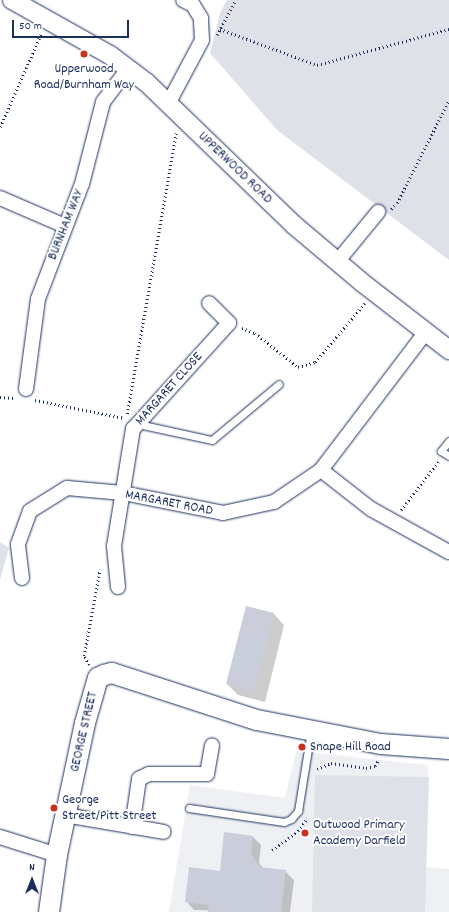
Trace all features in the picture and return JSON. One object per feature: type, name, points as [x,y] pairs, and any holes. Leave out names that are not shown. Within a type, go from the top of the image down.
[{"type":"main road","points":[[101,676],[112,674],[257,720],[381,744],[449,749]]},
{"type":"main road","name":"GEORGE STREET","points":[[49,912],[57,855],[86,717],[101,676]]},
{"type":"street","name":"UPPERWOOD ROAD","points":[[12,0],[110,55],[128,69],[174,109],[236,171],[337,262],[425,333],[449,350]]},
{"type":"street","points":[[174,109],[202,40],[201,18],[193,5],[183,0]]},
{"type":"street","name":"BURNHAM WAY","points":[[26,395],[38,299],[82,184],[103,102],[128,69]]},
{"type":"street","points":[[0,198],[65,226]]},
{"type":"street","points":[[337,262],[378,212]]},
{"type":"street","points":[[210,303],[229,323]]},
{"type":"street","name":"MARGARET CLOSE","points":[[118,587],[114,546],[132,426],[229,323]]},
{"type":"street","name":"MARGARET ROAD","points":[[22,578],[18,544],[30,512],[67,488],[123,493],[223,513],[274,502],[320,470],[425,333]]},
{"type":"street","points":[[320,470],[370,509],[449,552]]},
{"type":"street","points":[[132,827],[139,779],[148,774],[208,774],[212,745]]},
{"type":"street","points":[[65,816],[164,832]]},
{"type":"street","points":[[0,837],[57,855]]},
{"type":"lane","points":[[132,426],[212,440],[279,384]]},
{"type":"lane","points":[[447,454],[441,451],[449,441]]},
{"type":"lane","points":[[189,808],[284,822],[291,819],[298,811],[311,731]]},
{"type":"path","points":[[196,54],[211,45],[236,0]]},
{"type":"path","points":[[0,127],[47,19]]},
{"type":"path","points":[[220,29],[317,65],[449,29]]},
{"type":"path","points":[[378,212],[386,214],[397,202],[449,100]]},
{"type":"path","points":[[0,397],[26,395],[132,426],[174,109]]},
{"type":"path","points":[[229,323],[255,333],[298,367],[315,362],[374,292]]},
{"type":"path","points":[[392,521],[447,454]]},
{"type":"path","points":[[101,676],[84,656],[104,554],[114,546]]},
{"type":"path","points":[[315,771],[320,765],[331,763],[366,768],[375,766],[381,744]]},
{"type":"path","points":[[272,850],[298,831],[306,822],[307,814]]},
{"type":"shaded area","points":[[227,0],[449,0],[449,260],[277,130],[210,53],[220,13]]},
{"type":"shaded area","points":[[0,542],[9,548],[0,580]]},
{"type":"shaded area","name":"Outwood Primary Academy Darfield","points":[[296,751],[428,765],[426,867],[449,869],[449,912],[169,912],[190,785],[285,798]]},
{"type":"shaded area","points":[[315,775],[429,777],[425,912],[312,912]]},
{"type":"building","points":[[246,606],[274,613],[254,692],[226,684]]},
{"type":"building","points":[[224,832],[253,836],[251,854],[260,867],[286,870],[281,912],[208,912],[209,905],[185,902],[189,867],[220,871]]},
{"type":"place","name":"Upperwood Road/Burnham Way","points":[[84,54]]},
{"type":"place","name":"Snape Hill Road","points":[[302,747]]},
{"type":"place","name":"George Street/Pitt Street","points":[[54,808]]},
{"type":"place","name":"Outwood Primary Academy Darfield","points":[[305,833]]}]
